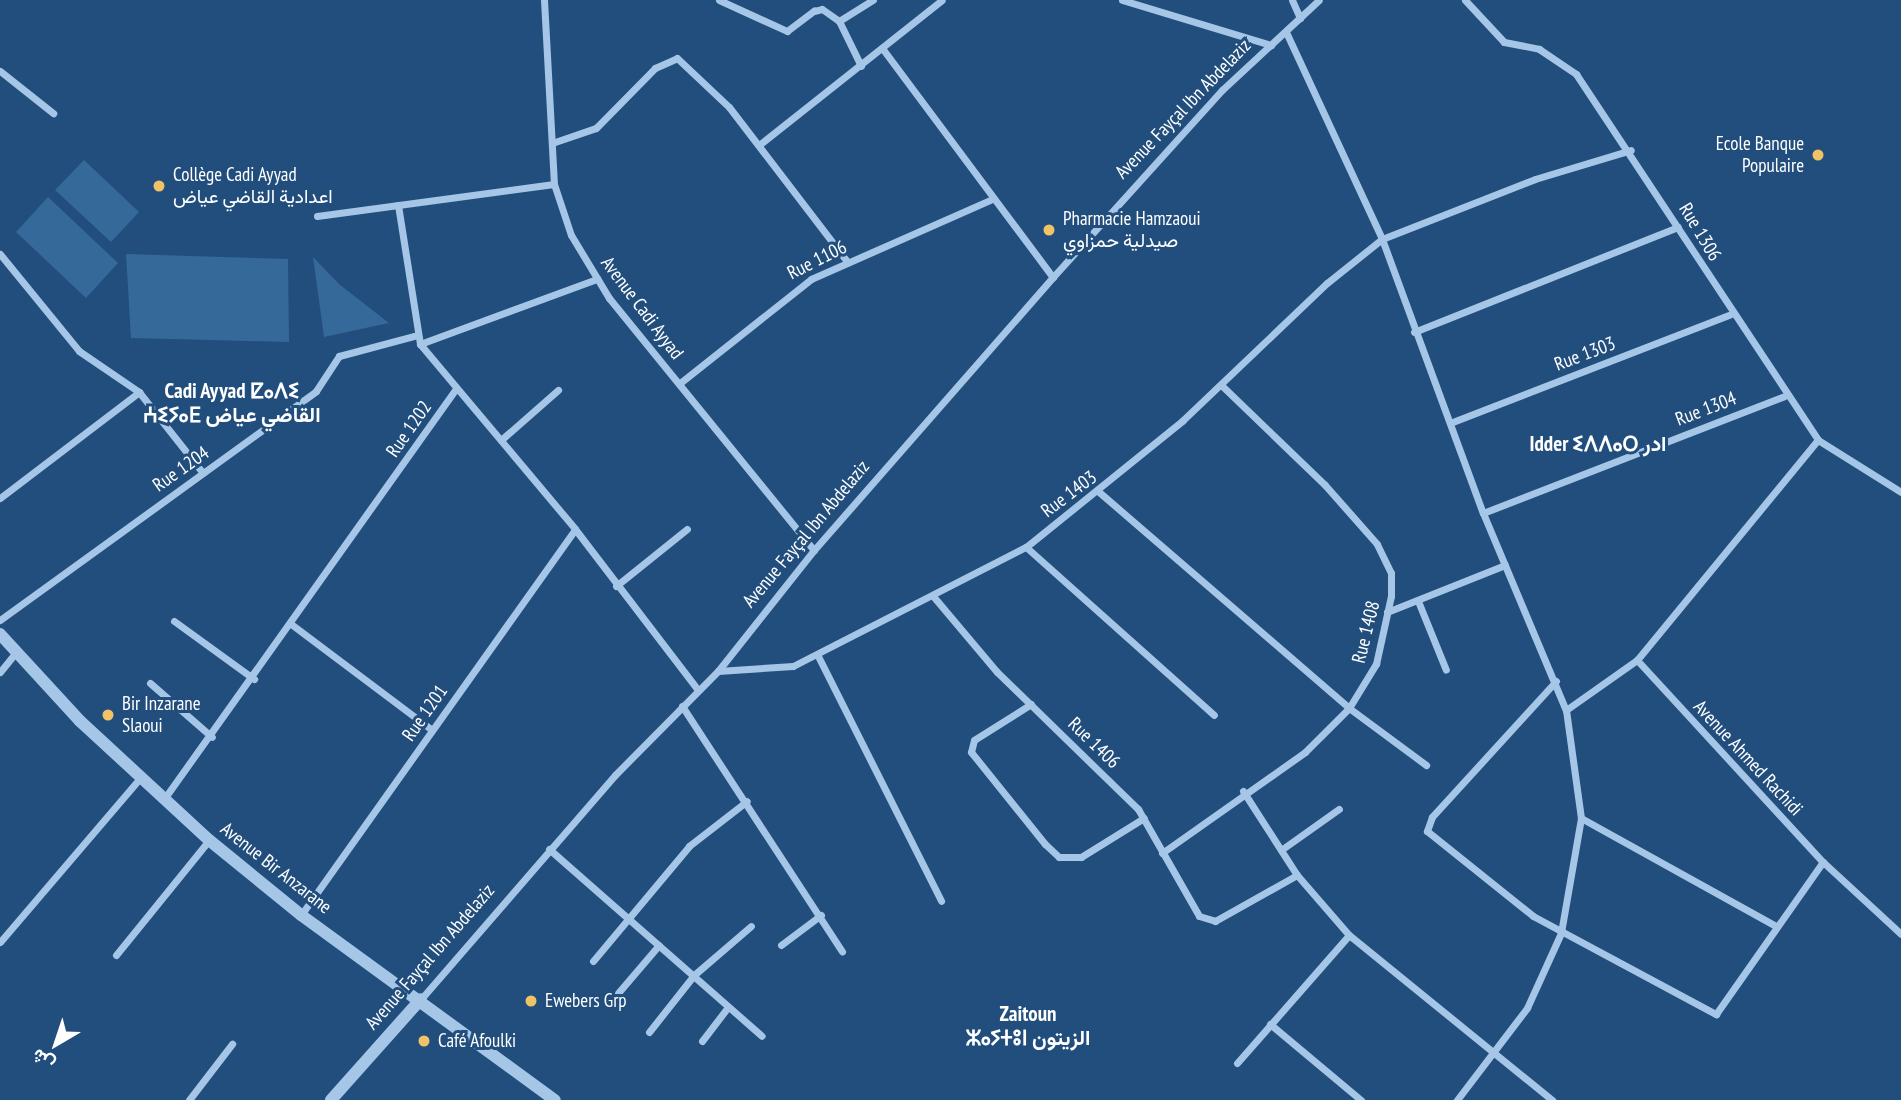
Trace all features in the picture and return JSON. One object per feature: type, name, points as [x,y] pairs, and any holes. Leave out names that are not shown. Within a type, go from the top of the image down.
[{"type":"street","name":"Avenue Cadi Ayyad","points":[[544,0],[554,184],[571,235],[597,279],[814,550]]},
{"type":"street","points":[[719,0],[787,32],[822,9],[839,21],[861,66]]},
{"type":"street","points":[[839,21],[873,0]]},
{"type":"street","points":[[759,145],[942,0]]},
{"type":"street","points":[[1122,0],[1271,45]]},
{"type":"street","points":[[1292,0],[1300,18]]},
{"type":"street","name":"Avenue Fayçal Ibn Abdelaziz","points":[[331,1100],[549,849],[682,706],[719,671],[814,550],[1053,277],[1222,90],[1319,0]]},
{"type":"street","name":"Rue 1306","points":[[1465,0],[1504,42],[1539,49],[1576,74],[1631,150],[1784,396],[1818,440],[1901,492]]},
{"type":"street","points":[[1286,32],[1382,239],[1414,332],[1483,513],[1566,710],[1581,818],[1561,933],[1545,976],[1495,1052],[1457,1100]]},
{"type":"street","points":[[882,48],[990,200],[1053,277]]},
{"type":"street","points":[[552,143],[596,128],[671,57],[690,65],[759,145],[846,260]]},
{"type":"street","points":[[0,71],[53,113]]},
{"type":"street","name":"Rue 1403","points":[[719,671],[774,671],[818,656],[1026,547],[1099,492],[1222,386],[1327,283],[1382,239],[1535,178],[1631,150]]},
{"type":"street","points":[[317,216],[554,184]]},
{"type":"street","name":"Rue 1106","points":[[680,383],[783,296],[846,260],[990,200]]},
{"type":"street","points":[[398,205],[414,335],[455,390]]},
{"type":"street","points":[[1414,332],[1678,227]]},
{"type":"street","points":[[0,254],[79,351],[139,392],[203,473]]},
{"type":"street","points":[[420,344],[597,279]]},
{"type":"street","name":"Rue 1303","points":[[1450,423],[1731,314]]},
{"type":"street","name":"Rue 1204","points":[[0,620],[316,391],[338,356],[414,335]]},
{"type":"street","name":"Rue 1408","points":[[1162,853],[1243,791],[1305,752],[1349,708],[1376,664],[1387,612],[1391,573],[1377,544],[1325,485],[1222,386]]},
{"type":"street","name":"Rue 1202","points":[[164,799],[254,679],[455,390],[501,440],[575,529],[698,690]]},
{"type":"street","points":[[501,440],[558,390]]},
{"type":"street","points":[[0,498],[139,392]]},
{"type":"street","name":"Rue 1304","points":[[1483,513],[1784,396]]},
{"type":"street","points":[[1566,710],[1637,660],[1818,440]]},
{"type":"street","points":[[1099,492],[1349,708],[1426,765]]},
{"type":"street","name":"Rue 1201","points":[[301,915],[575,529]]},
{"type":"street","points":[[616,586],[687,529]]},
{"type":"street","points":[[1026,547],[1214,715]]},
{"type":"street","points":[[1387,612],[1504,565]]},
{"type":"street","name":"Rue 1406","points":[[933,596],[1031,704],[1144,818],[1199,916],[1215,921],[1297,875]]},
{"type":"street","points":[[1418,601],[1446,670]]},
{"type":"street","points":[[174,621],[254,679]]},
{"type":"street","points":[[291,624],[432,730]]},
{"type":"street","name":"Avenue Bir Anzarane","points":[[0,634],[140,778],[209,840],[301,915],[421,999],[555,1100]]},
{"type":"street","points":[[0,672],[16,652]]},
{"type":"street","points":[[818,656],[941,901]]},
{"type":"street","name":"Avenue Ahmed Rachidi","points":[[1637,660],[1823,862],[1901,934]]},
{"type":"street","points":[[1556,681],[1432,817],[1427,831],[1561,933],[1712,1013],[1720,1014],[1776,926],[1823,862]]},
{"type":"street","points":[[150,683],[212,737]]},
{"type":"street","points":[[1031,704],[974,740],[971,752],[1045,844],[1059,857],[1081,857],[1144,818]]},
{"type":"street","points":[[682,706],[747,801],[842,951]]},
{"type":"street","points":[[0,942],[140,778]]},
{"type":"street","points":[[1243,791],[1297,875],[1349,935],[1552,1100]]},
{"type":"street","points":[[593,961],[690,845],[747,801]]},
{"type":"street","points":[[1281,850],[1339,809]]},
{"type":"street","points":[[1581,818],[1776,926]]},
{"type":"street","points":[[116,955],[209,840]]},
{"type":"street","points":[[549,849],[762,1036]]},
{"type":"street","points":[[781,945],[821,915]]},
{"type":"street","points":[[649,1032],[694,975],[751,926]]},
{"type":"street","points":[[1237,1063],[1349,935]]},
{"type":"street","points":[[612,1000],[659,945]]},
{"type":"street","points":[[702,1041],[728,1007]]},
{"type":"street","points":[[1270,1024],[1361,1100]]},
{"type":"street","points":[[189,1100],[232,1044]]},
{"type":"shaded area","points":[[84,160],[139,212],[111,242],[55,190]]},
{"type":"shaded area","points":[[48,197],[118,263],[86,298],[16,232]]},
{"type":"shaded area","points":[[126,254],[288,259],[289,342],[131,338]]},
{"type":"shaded area","points":[[313,257],[339,284],[389,323],[324,337]]},
{"type":"place","name":"Ecole Banque Populaire","points":[[1818,155]]},
{"type":"place","name":"Collège Cadi Ayyad اعدادية القاضي عياض","points":[[159,186]]},
{"type":"place","name":"Pharmacie Hamzaoui صيدلية حمزاوي","points":[[1049,230]]},
{"type":"place","name":"Bir Inzarane Slaoui","points":[[108,715]]},
{"type":"place","name":"Ewebers Grp","points":[[531,1001]]},
{"type":"place","name":"Café Afoulki","points":[[424,1041]]},
{"type":"district","name":"Cadi Ayyad ⵇⴰⴷⵉ ⵄⵉⵢⴰⴹ القاضي عياض","points":[[232,403]]},
{"type":"district","name":"Idder ⵉⴷⴷⴰⵔ ادر","points":[[1598,444]]},
{"type":"district","name":"Zaitoun ⵣⴰⵢⵜⵓⵏ الزيتون","points":[[1028,1026]]}]
